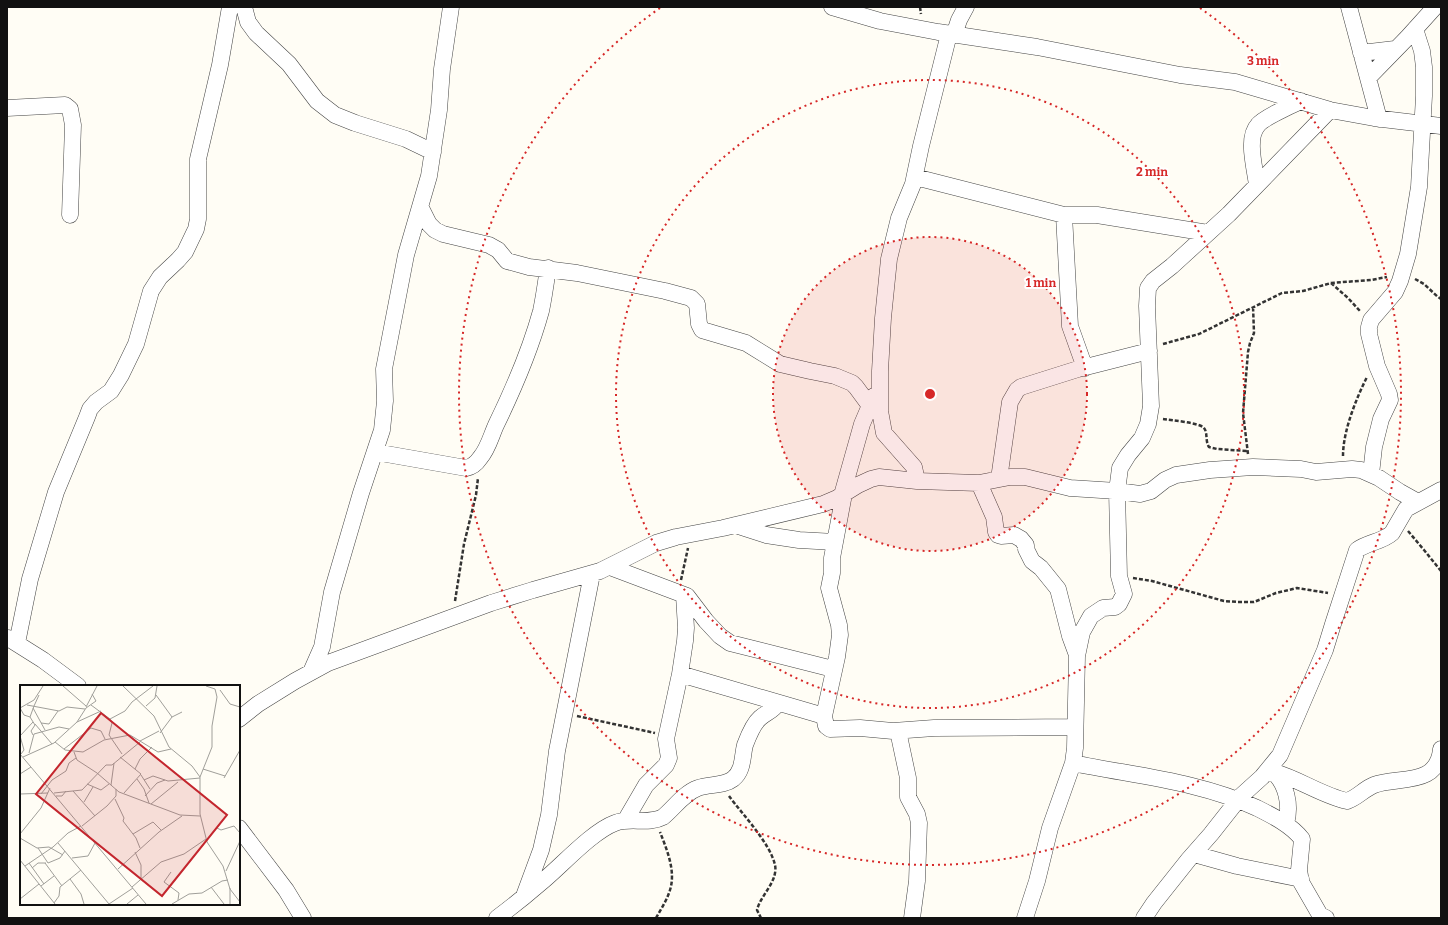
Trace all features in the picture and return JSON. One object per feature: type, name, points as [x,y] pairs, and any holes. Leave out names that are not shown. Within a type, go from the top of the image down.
[{"type":"street","points":[[77,685],[12,640],[56,492],[87,417],[93,406],[111,391],[122,375],[136,344],[151,291],[160,277],[178,260],[184,252],[196,229],[198,220],[198,159],[220,65],[230,7]]},
{"type":"street","points":[[244,7],[248,22],[256,33],[289,64],[317,101],[335,115],[406,139],[433,152]]},
{"type":"street","points":[[311,672],[322,646],[332,592],[361,493],[382,430],[385,412],[384,369],[406,255],[429,176],[439,110],[442,69],[451,7]]},
{"type":"street","points":[[832,7],[880,21],[1037,47],[1180,75],[1235,82],[1330,110],[1379,119],[1441,126]]},
{"type":"street","points":[[917,481],[914,467],[884,433],[880,411],[883,318],[889,259],[899,218],[915,177],[952,34],[966,7]]},
{"type":"street","points":[[1349,7],[1379,119]]},
{"type":"street","points":[[1368,78],[1435,7]]},
{"type":"street","points":[[1371,474],[1374,446],[1381,419],[1390,400],[1376,361],[1369,334],[1370,322],[1395,292],[1402,275],[1408,254],[1419,187],[1424,67],[1422,51],[1415,29]]},
{"type":"street","points":[[1361,53],[1395,49]]},
{"type":"street","points":[[1257,185],[1252,149],[1253,132],[1259,123],[1300,101]]},
{"type":"street","points":[[7,108],[65,105],[70,109],[73,125],[70,215]]},
{"type":"street","points":[[1025,918],[1037,881],[1050,828],[1073,764],[1077,656],[1082,632],[1091,616],[1103,608],[1115,607],[1119,604],[1124,594],[1119,576],[1117,491],[1120,468],[1128,455],[1142,438],[1148,424],[1151,406],[1148,288],[1153,281],[1172,266],[1229,214],[1330,110]]},
{"type":"street","points":[[915,177],[1064,215],[1104,216],[1208,233]]},
{"type":"street","points":[[420,208],[429,224],[435,230],[443,234],[476,241],[495,247],[507,261],[529,267],[548,268],[635,284],[691,298],[697,304],[699,324],[702,330],[746,343],[780,364],[835,376],[852,383],[870,406]]},
{"type":"street","points":[[1064,215],[1070,326],[1085,368]]},
{"type":"street","points":[[375,452],[466,468],[471,467],[481,458],[513,390],[530,349],[541,309],[548,268]]},
{"type":"street","points":[[999,479],[1010,402],[1017,390],[1021,387],[1149,350]]},
{"type":"street","points":[[880,382],[862,424],[843,494],[832,558],[832,572],[829,588],[840,625],[840,635],[837,657],[824,716],[826,726],[830,729],[860,728],[898,731],[934,728],[1075,727]]},
{"type":"street","points":[[240,718],[258,704],[328,663],[533,590],[592,574],[610,567],[656,543],[823,504],[837,498],[858,485],[879,477],[917,481],[979,483],[1010,477],[1025,477],[1070,488],[1140,494],[1151,491],[1165,480],[1176,474],[1210,470],[1250,468],[1301,469],[1316,472],[1361,470],[1371,474],[1418,502]]},
{"type":"street","points":[[979,483],[994,517],[996,532],[1001,536],[1012,535],[1021,539],[1026,545],[1032,562],[1041,568],[1058,590],[1077,656]]},
{"type":"street","points":[[1144,918],[1154,903],[1238,799],[1262,777],[1272,771],[1286,743],[1325,650],[1357,550],[1365,545],[1388,536],[1392,533],[1406,509],[1441,490]]},
{"type":"street","points":[[735,525],[766,535],[799,540],[835,542]]},
{"type":"street","points":[[610,567],[687,596],[706,621],[720,636],[730,642],[834,668]]},
{"type":"street","points":[[524,897],[541,850],[549,814],[557,751],[592,574]]},
{"type":"street","points":[[625,821],[646,784],[666,765],[669,758],[667,736],[680,674],[686,628],[681,593]]},
{"type":"street","points":[[680,674],[824,716]]},
{"type":"street","points":[[497,918],[524,897],[603,829],[616,822],[655,820],[663,817],[687,794],[698,788],[731,780],[736,777],[742,764],[745,745],[755,725],[760,718],[774,710],[778,703]]},
{"type":"street","points":[[898,731],[908,778],[908,797],[917,814],[919,823],[917,881],[912,918]]},
{"type":"street","points":[[1272,771],[1333,797],[1347,801],[1374,785],[1420,778],[1432,769],[1440,760]]},
{"type":"street","points":[[1073,764],[1192,785],[1238,799],[1273,815],[1286,824],[1302,839],[1300,870],[1301,882],[1320,915],[1326,918]]},
{"type":"street","points":[[1272,771],[1284,786],[1287,796],[1288,808],[1286,824]]},
{"type":"street","points":[[240,829],[286,890],[303,918]]},
{"type":"street","points":[[1194,854],[1237,866],[1301,879]]},
{"type":"path","points":[[1149,350],[1199,334],[1282,293],[1303,292],[1330,283],[1359,282],[1402,275],[1413,278],[1424,284],[1441,299]]},
{"type":"path","points":[[1330,283],[1348,298],[1370,322]]},
{"type":"path","points":[[1250,468],[1243,413],[1248,352],[1254,333],[1253,306]]},
{"type":"path","points":[[1345,470],[1343,448],[1348,427],[1361,388],[1376,361]]},
{"type":"path","points":[[1149,416],[1202,426],[1205,431],[1206,442],[1209,447],[1248,451]]},
{"type":"path","points":[[453,618],[464,544],[476,495],[481,458]]},
{"type":"path","points":[[1398,521],[1441,571]]},
{"type":"path","points":[[681,593],[692,534]]},
{"type":"path","points":[[1119,576],[1152,581],[1224,601],[1254,602],[1276,593],[1297,588],[1342,595]]},
{"type":"path","points":[[564,714],[667,736]]},
{"type":"path","points":[[719,783],[762,840],[776,867],[766,894],[758,905],[757,910],[761,918]]},
{"type":"path","points":[[655,820],[668,854],[673,879],[670,891],[656,918]]}]
